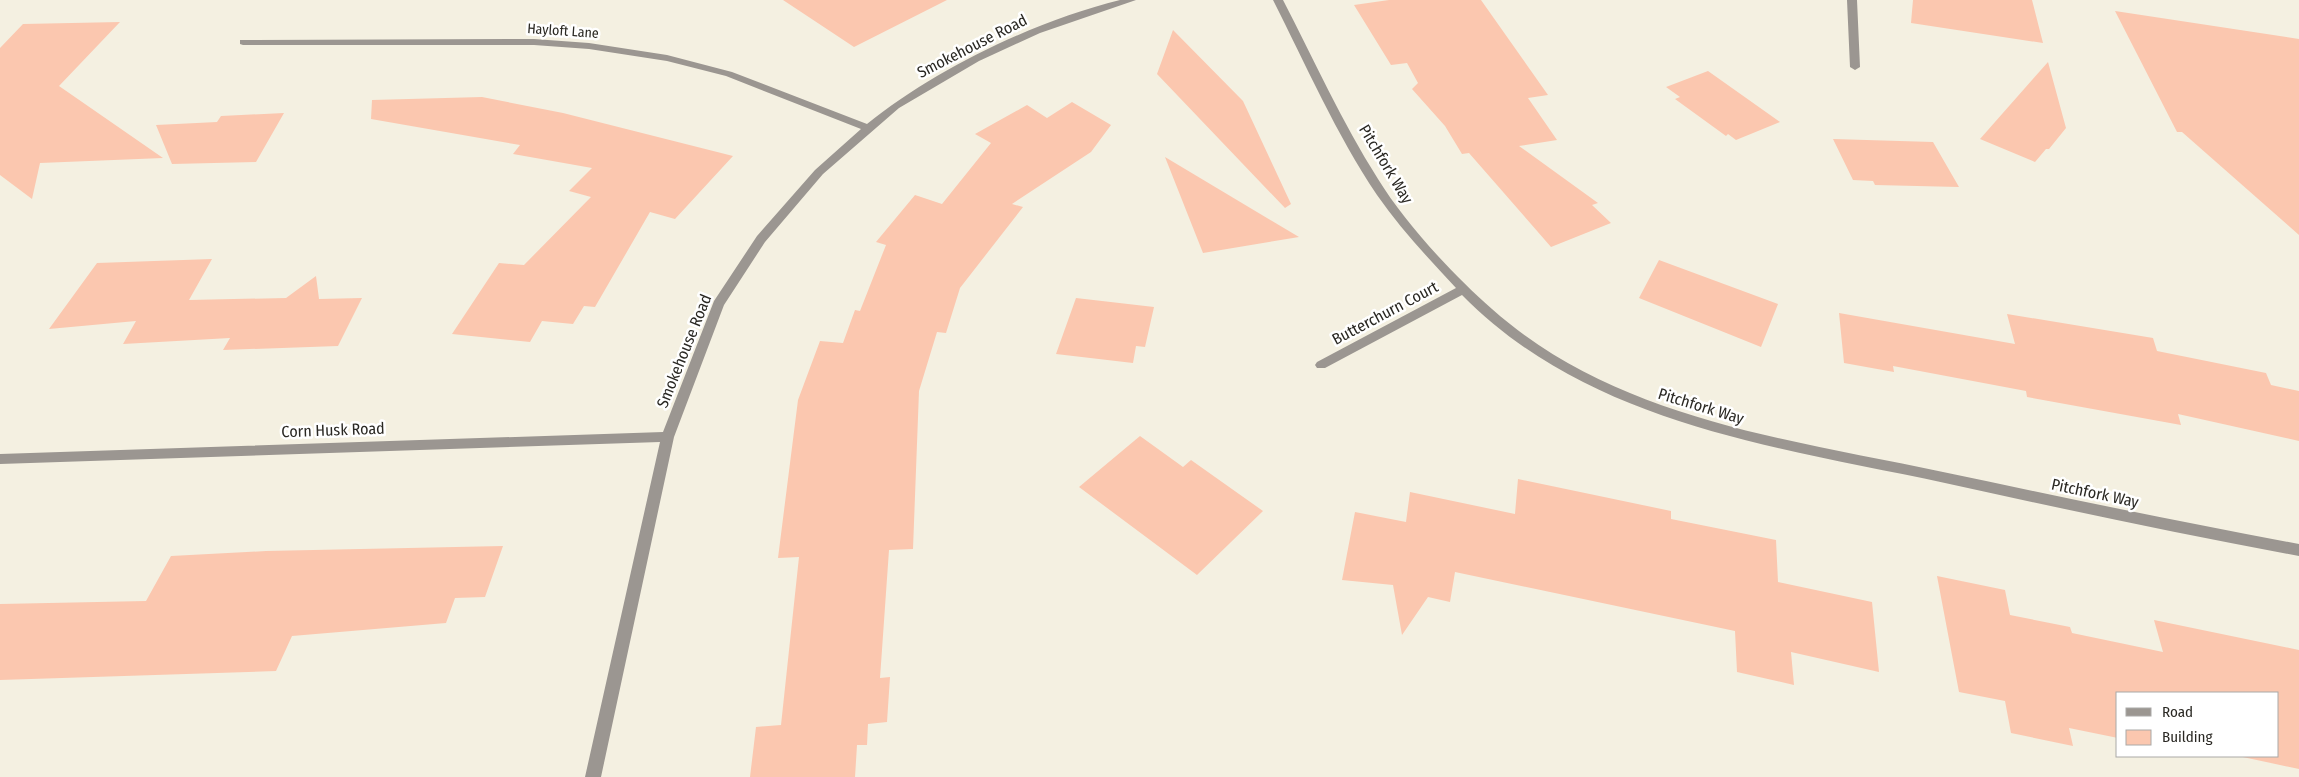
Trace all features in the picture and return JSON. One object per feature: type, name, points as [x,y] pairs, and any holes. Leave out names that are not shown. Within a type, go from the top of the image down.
[{"type":"street","name":"Smokehouse Road","points":[[593,777],[668,437],[718,304],[761,240],[819,172],[868,128],[922,89],[976,59],[1037,31],[1099,8],[1131,0]]},
{"type":"street","name":"Pitchfork Way","points":[[1278,0],[1366,170],[1404,224],[1464,289],[1497,321],[1538,351],[1585,378],[1651,408],[1723,431],[2180,528],[2299,550]]},
{"type":"street","points":[[1852,0],[1855,67]]},
{"type":"street","name":"Hayloft Lane","points":[[243,42],[534,42],[589,46],[668,58],[729,74],[868,128]]},
{"type":"street","name":"Butterchurn Court","points":[[1321,365],[1464,289]]},
{"type":"street","name":"Corn Husk Road","points":[[0,459],[668,437]]},
{"type":"building","points":[[783,0],[947,0],[854,47]]},
{"type":"building","points":[[1389,0],[1481,0],[1548,95],[1528,98],[1557,140],[1519,146],[1598,203],[1592,205],[1611,223],[1551,247],[1469,153],[1462,154],[1445,126],[1412,89],[1418,83],[1407,63],[1391,65],[1354,5]]},
{"type":"building","points":[[1913,0],[2032,0],[2043,43],[1911,23]]},
{"type":"building","points":[[2115,11],[2299,39],[2299,235],[2182,132],[2177,132]]},
{"type":"building","points":[[120,22],[59,86],[163,158],[40,163],[32,199],[0,175],[0,48],[23,24]]},
{"type":"building","points":[[1173,30],[1243,101],[1291,204],[1285,208],[1157,74]]},
{"type":"building","points":[[2048,62],[2066,128],[2049,149],[2046,149],[2035,162],[1980,139]]},
{"type":"building","points":[[1708,71],[1780,122],[1736,140],[1728,134],[1726,136],[1675,99],[1680,97],[1666,87]]},
{"type":"building","points":[[482,97],[563,113],[733,156],[675,219],[650,212],[595,307],[584,306],[573,324],[542,321],[530,342],[452,334],[499,263],[524,265],[591,197],[569,191],[592,168],[513,154],[520,145],[371,119],[372,100]]},
{"type":"building","points":[[1072,102],[1111,125],[1091,152],[1012,204],[1023,207],[960,288],[946,333],[937,332],[919,391],[913,549],[889,550],[880,678],[890,677],[887,722],[868,724],[867,745],[857,745],[855,777],[750,777],[756,727],[781,725],[799,557],[778,558],[798,400],[820,341],[843,343],[855,310],[860,311],[886,245],[876,242],[915,195],[942,204],[991,143],[975,134],[1027,105],[1047,118]]},
{"type":"building","points":[[284,113],[256,162],[172,164],[156,125],[217,122],[221,116]]},
{"type":"building","points":[[1833,139],[1933,142],[1959,187],[1875,185],[1873,181],[1853,180]]},
{"type":"building","points":[[1165,157],[1299,237],[1203,253]]},
{"type":"building","points":[[212,259],[189,300],[286,298],[316,276],[319,299],[362,298],[338,346],[223,350],[230,338],[123,344],[136,321],[49,329],[97,263]]},
{"type":"building","points":[[1659,260],[1778,304],[1761,347],[1639,298]]},
{"type":"building","points":[[1076,298],[1154,307],[1145,347],[1136,346],[1133,363],[1056,354]]},
{"type":"building","points":[[1839,313],[2015,344],[2007,314],[2153,338],[2157,351],[2266,373],[2271,385],[2299,391],[2299,441],[2178,414],[2181,425],[2027,397],[2026,391],[1893,366],[1894,372],[1844,363]]},
{"type":"building","points":[[1140,436],[1183,467],[1191,460],[1263,511],[1197,575],[1079,487]]},
{"type":"building","points":[[1518,479],[1671,511],[1671,519],[1776,540],[1778,582],[1872,602],[1879,672],[1791,652],[1794,685],[1737,672],[1735,631],[1455,572],[1450,602],[1428,597],[1402,635],[1393,585],[1342,580],[1355,512],[1406,522],[1410,492],[1515,514]]},
{"type":"building","points":[[503,546],[485,597],[455,598],[446,623],[292,636],[276,671],[0,680],[0,604],[146,601],[171,556],[266,551]]},
{"type":"building","points":[[1937,576],[2005,590],[2010,615],[2070,627],[2072,633],[2163,652],[2154,620],[2299,650],[2299,769],[2243,757],[2279,757],[2279,692],[2116,692],[2116,738],[2069,728],[2073,746],[2011,733],[2005,701],[1959,692]]}]
